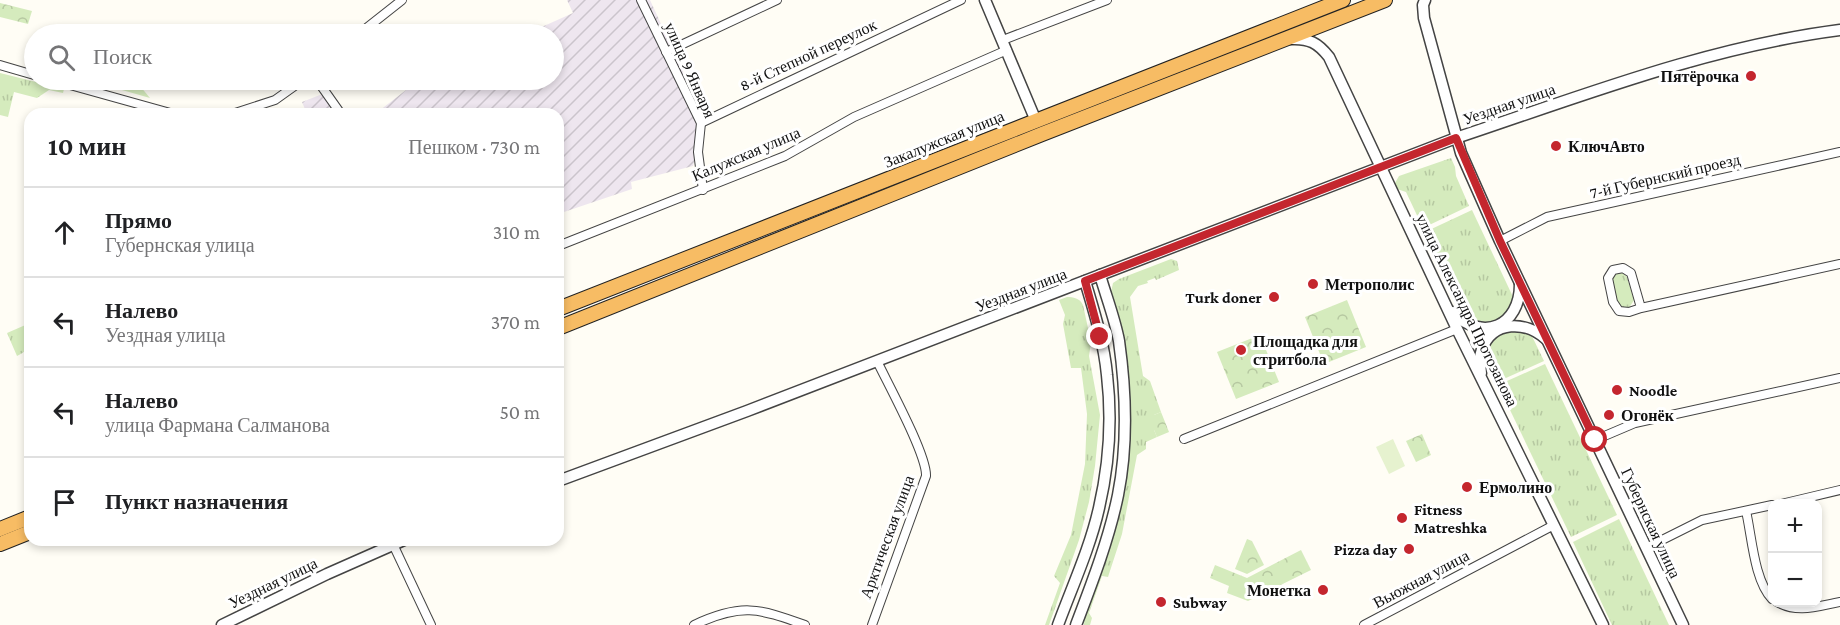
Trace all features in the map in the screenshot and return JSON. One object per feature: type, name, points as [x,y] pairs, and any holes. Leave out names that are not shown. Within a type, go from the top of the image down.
[{"type":"highway","name":"Закалужская улица","points":[[564,307],[1343,0]]},
{"type":"highway","points":[[564,326],[1281,39],[1385,0]]},
{"type":"highway","points":[[0,529],[24,519]]},
{"type":"highway","points":[[0,544],[24,534]]},
{"type":"street","points":[[372,24],[402,0]]},
{"type":"street","name":"улица 9 Января","points":[[641,0],[701,123],[698,152],[703,190]]},
{"type":"street","points":[[666,52],[777,0]]},
{"type":"street","name":"8-й Степной переулок","points":[[701,123],[962,0]]},
{"type":"street","points":[[985,0],[1036,121]]},
{"type":"street","name":"Калужская улица","points":[[564,244],[785,156],[854,117],[1005,45],[1107,0]]},
{"type":"street","name":"Губернская улица","points":[[1425,0],[1424,18],[1456,138],[1500,241],[1683,625]]},
{"type":"street","name":"Уездная улица","points":[[564,479],[747,411],[1456,138],[1681,63],[1744,47],[1840,30]]},
{"type":"street","name":"улица Александра Протозанова","points":[[1281,39],[1303,38],[1314,42],[1329,57],[1457,329],[1603,625]]},
{"type":"street","points":[[0,65],[24,72]]},
{"type":"street","points":[[89,90],[153,108]]},
{"type":"street","points":[[250,108],[275,100],[291,90]]},
{"type":"street","points":[[323,90],[337,108]]},
{"type":"street","name":"7-й Губернский проезд","points":[[1500,241],[1547,218],[1840,152]]},
{"type":"street","points":[[1641,308],[1631,273],[1623,268],[1613,270],[1608,283],[1616,307],[1624,312],[1840,264]]},
{"type":"street","points":[[1076,625],[1106,540],[1118,495],[1123,460],[1124,392],[1118,338],[1100,275]]},
{"type":"street","points":[[1058,625],[1099,509],[1106,466],[1109,409],[1107,374],[1085,281]]},
{"type":"street","points":[[1448,308],[1469,325],[1483,328],[1496,327],[1507,320],[1515,310],[1520,297],[1520,281]]},
{"type":"street","points":[[1481,376],[1482,349],[1489,338],[1498,331],[1519,325],[1539,332],[1548,341]]},
{"type":"street","points":[[1184,439],[1457,329]]},
{"type":"street","name":"Арктическая улица","points":[[872,625],[926,476],[919,450],[877,361]]},
{"type":"street","points":[[1595,440],[1635,423],[1840,378]]},
{"type":"street","points":[[1801,499],[1840,490]]},
{"type":"street","points":[[1646,548],[1702,520],[1768,506]]},
{"type":"street","points":[[1746,511],[1761,579],[1768,594]]},
{"type":"street","name":"Вьюжная улица","points":[[1364,625],[1554,525]]},
{"type":"street","name":"Уездная улица","points":[[222,625],[384,546]]},
{"type":"street","points":[[394,546],[431,625]]},
{"type":"street","points":[[1822,605],[1840,602]]},
{"type":"street","points":[[1785,607],[1800,609],[1811,607]]},
{"type":"street","points":[[694,625],[726,612],[744,609],[758,610],[805,625]]},
{"type":"shaded area","points":[[567,0],[650,0],[705,119],[693,166],[631,182],[632,189],[564,212],[564,108],[383,108],[406,90],[564,90],[564,24],[548,24],[573,13]]},
{"type":"shaded area","points":[[325,93],[334,108],[304,108],[302,102]]},
{"type":"green space","points":[[0,3],[32,11],[28,24],[0,17]]},
{"type":"green space","points":[[0,73],[24,79],[24,90],[49,90],[37,98],[14,92],[8,117],[0,115]]},
{"type":"green space","points":[[122,90],[143,90],[150,98]]},
{"type":"green space","points":[[1451,158],[1469,206],[1423,228],[1406,192],[1397,189],[1395,183],[1399,176]]},
{"type":"green space","points":[[1472,210],[1514,299],[1509,312],[1494,324],[1467,320],[1425,232]]},
{"type":"green space","points":[[1171,259],[1177,261],[1179,270],[1156,280],[1155,278],[1147,281],[1148,283],[1138,286],[1130,297],[1143,376],[1150,381],[1161,412],[1154,415],[1154,430],[1157,437],[1146,442],[1146,449],[1137,455],[1122,534],[1108,577],[1102,576],[1089,613],[1092,618],[1090,625],[1084,625],[1085,610],[1126,469],[1111,292],[1113,283]]},
{"type":"green space","points":[[1622,272],[1627,277],[1634,300],[1629,308],[1623,309],[1617,302],[1612,286],[1615,273]]},
{"type":"green space","points":[[1067,297],[1078,299],[1083,305],[1091,342],[1089,356],[1100,415],[1089,502],[1079,540],[1049,625],[1045,625],[1060,583],[1054,576],[1071,535],[1085,464],[1087,414],[1081,368],[1071,368],[1063,324],[1065,315],[1059,300]]},
{"type":"green space","points":[[1347,300],[1366,347],[1324,364],[1305,317]]},
{"type":"green space","points":[[24,326],[24,352],[17,356],[7,333]]},
{"type":"green space","points":[[1508,330],[1530,332],[1544,361],[1497,382],[1483,354],[1496,336]]},
{"type":"green space","points":[[1260,335],[1279,382],[1236,399],[1217,352]]},
{"type":"green space","points":[[1545,364],[1617,515],[1571,537],[1498,385]]},
{"type":"green space","points":[[1161,412],[1169,432],[1157,437],[1154,430],[1154,415]]},
{"type":"green space","points":[[1422,434],[1431,455],[1416,462],[1406,441]]},
{"type":"green space","points":[[1393,439],[1405,466],[1389,474],[1376,447]]},
{"type":"green space","points":[[1619,519],[1669,625],[1612,625],[1573,542]]},
{"type":"green space","points":[[1247,539],[1252,541],[1264,565],[1247,574],[1235,569]]},
{"type":"green space","points":[[1301,550],[1311,570],[1248,601],[1227,593],[1229,586],[1210,578],[1215,565],[1247,578]]},
{"type":"place","name":"Пятёрочка","points":[[1751,76]]},
{"type":"place","name":"КлючАвто","points":[[1556,146]]},
{"type":"place","name":"Метрополис","points":[[1313,284]]},
{"type":"place","name":"Turk doner","points":[[1274,297]]},
{"type":"place","name":"Площадка для стритбола","points":[[1241,350]]},
{"type":"place","name":"Noodle","points":[[1617,390]]},
{"type":"place","name":"Огонёк","points":[[1609,415]]},
{"type":"place","name":"Ермолино","points":[[1467,487]]},
{"type":"place","name":"Fitness Matreshka","points":[[1402,518]]},
{"type":"place","name":"Pizza day","points":[[1409,549]]},
{"type":"place","name":"Монетка","points":[[1323,590]]},
{"type":"place","name":"Subway","points":[[1161,602]]},
{"type":"route","points":[[1100,337],[1085,281],[1456,138],[1500,241],[1595,440]]}]
